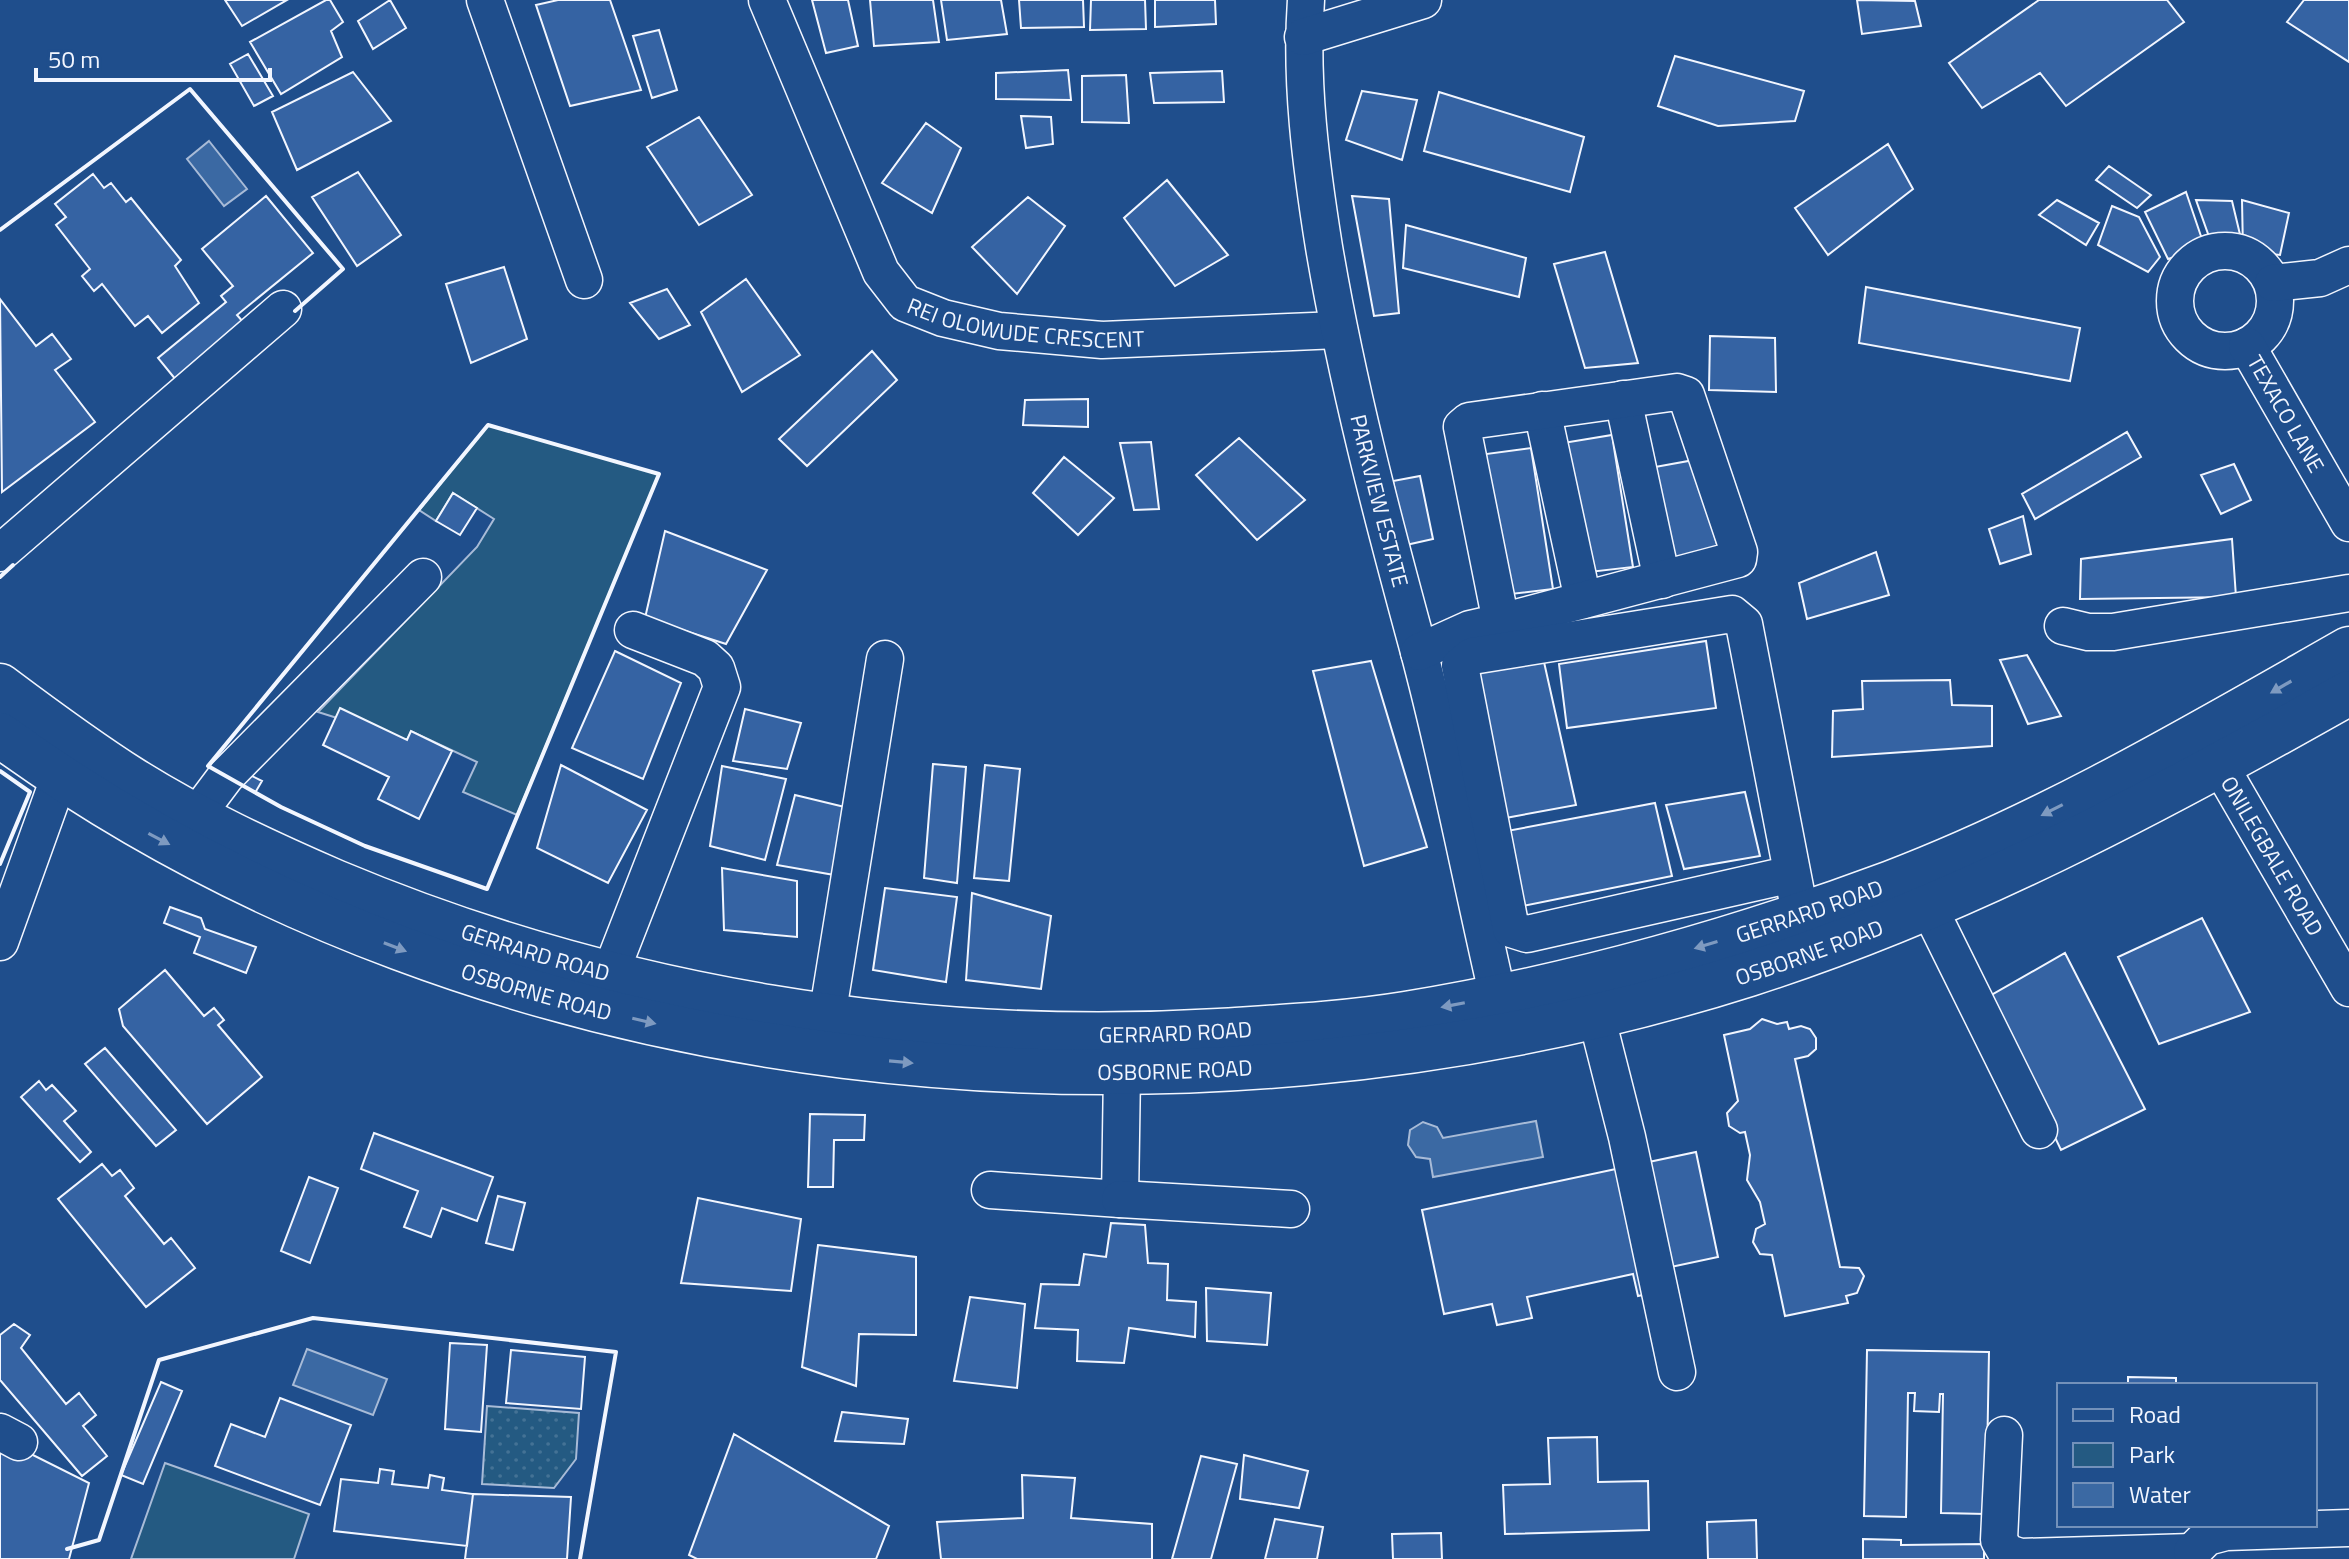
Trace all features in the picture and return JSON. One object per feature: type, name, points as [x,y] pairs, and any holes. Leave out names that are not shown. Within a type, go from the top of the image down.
[{"type":"main road","name":"GERRARD ROAD","points":[[0,686],[76,742],[196,816],[385,903],[485,938],[610,974],[827,1017],[974,1033],[1081,1036],[1175,1034],[1401,1015],[1498,997],[1699,947],[1796,894],[1894,882],[2027,823],[2190,739],[2349,649]]},
{"type":"main road","name":"OSBORNE ROAD","points":[[0,735],[59,778],[138,827],[324,920],[427,960],[586,1007],[723,1037],[864,1058],[981,1069],[1122,1071],[1209,1068],[1406,1051],[1596,1015],[1750,974],[1928,906],[2220,766],[2349,693]]},
{"type":"street","points":[[485,0],[584,280]]},
{"type":"street","name":"REI OLOWUDE CRESCENT","points":[[767,0],[881,272],[905,303],[943,318],[999,331],[1102,340],[1338,330]]},
{"type":"street","name":"PARKVIEW ESTATE","points":[[1306,0],[1303,37],[1314,183],[1338,330],[1389,548],[1419,652],[1498,997]]},
{"type":"street","points":[[1303,37],[1423,0]]},
{"type":"street","name":"TEXACO LANE","points":[[2229,251],[2259,264],[2273,283],[2275,308],[2270,324],[2247,346],[2214,350],[2186,333],[2177,319],[2177,286],[2185,271],[2197,259],[2229,251]]},
{"type":"street","points":[[2273,283],[2320,278],[2349,265]]},
{"type":"street","points":[[0,553],[283,309]]},
{"type":"street","name":"TEXACO LANE","points":[[2247,346],[2349,523]]},
{"type":"street","points":[[1419,652],[1470,629],[1501,622],[1662,580],[1738,559],[1739,552],[1686,395],[1677,392],[1542,410],[1469,421],[1462,427],[1501,622]]},
{"type":"street","points":[[1623,399],[1662,580]]},
{"type":"street","points":[[1542,410],[1583,600]]},
{"type":"street","points":[[196,816],[226,776],[423,577]]},
{"type":"street","points":[[2063,626],[2088,632],[2113,632],[2349,593]]},
{"type":"street","points":[[1732,614],[1744,624],[1796,894],[1527,934],[1511,929],[1460,666],[1472,656],[1732,614]]},
{"type":"street","points":[[610,974],[722,687],[716,668],[705,658],[633,630]]},
{"type":"street","points":[[827,1017],[885,659]]},
{"type":"street","name":"ONILEGBALE ROAD","points":[[2220,766],[2349,988]]},
{"type":"street","points":[[0,942],[59,778]]},
{"type":"street","points":[[1928,906],[2039,1130]]},
{"type":"street","points":[[1596,1015],[1627,1137],[1677,1372]]},
{"type":"street","points":[[1120,1199],[1122,1071]]},
{"type":"street","points":[[990,1190],[1291,1209]]},
{"type":"street","points":[[2004,1435],[1999,1540],[2006,1552],[2020,1557],[2192,1556],[2207,1537],[2226,1532],[2349,1528]]},
{"type":"green space","points":[[488,425],[659,474],[517,815],[463,792],[477,762],[411,731],[407,740],[318,712],[477,547],[494,519],[453,493],[436,521],[419,510]]},
{"type":"green space","points":[[487,1406],[579,1413],[576,1459],[554,1488],[482,1484]]},
{"type":"green space","points":[[165,1463],[309,1514],[294,1559],[131,1559]]},
{"type":"water","points":[[209,141],[247,189],[224,206],[187,159]]},
{"type":"water","points":[[1536,1121],[1543,1157],[1433,1177],[1430,1159],[1416,1157],[1408,1145],[1410,1130],[1423,1122],[1437,1127],[1443,1138]]},
{"type":"water","points":[[307,1349],[387,1379],[373,1415],[293,1385]]},
{"type":"building","points":[[225,0],[287,0],[242,26]]},
{"type":"building","points":[[330,0],[343,22],[331,31],[342,57],[281,94],[250,42]]},
{"type":"building","points":[[390,0],[406,28],[373,49],[358,21]]},
{"type":"building","points":[[558,0],[610,0],[641,90],[570,106],[536,5]]},
{"type":"building","points":[[812,0],[848,0],[858,46],[826,53]]},
{"type":"building","points":[[870,0],[933,0],[939,42],[874,46]]},
{"type":"building","points":[[941,0],[1001,0],[1007,34],[947,40]]},
{"type":"building","points":[[1019,0],[1083,0],[1084,27],[1021,28]]},
{"type":"building","points":[[1091,0],[1145,0],[1146,29],[1090,30]]},
{"type":"building","points":[[1155,0],[1215,0],[1216,24],[1155,27]]},
{"type":"building","points":[[1857,0],[1915,1],[1921,26],[1862,34]]},
{"type":"building","points":[[2039,0],[2167,0],[2184,22],[2066,106],[2040,73],[1982,108],[1949,63]]},
{"type":"building","points":[[2304,0],[2349,0],[2349,62],[2287,22]]},
{"type":"building","points":[[659,30],[677,90],[652,98],[633,36]]},
{"type":"building","points":[[248,54],[273,96],[254,106],[230,64]]},
{"type":"building","points":[[1675,56],[1804,91],[1795,121],[1718,126],[1658,106]]},
{"type":"building","points":[[1068,70],[1071,100],[996,99],[996,73]]},
{"type":"building","points":[[1222,71],[1224,102],[1154,103],[1150,73]]},
{"type":"building","points":[[353,72],[391,121],[297,170],[272,112]]},
{"type":"building","points":[[1126,75],[1129,123],[1082,122],[1082,76]]},
{"type":"building","points":[[1362,91],[1417,100],[1402,160],[1346,140]]},
{"type":"building","points":[[1439,92],[1584,137],[1570,192],[1424,151]]},
{"type":"building","points":[[1021,116],[1051,117],[1053,144],[1026,148]]},
{"type":"building","points":[[699,117],[752,195],[699,225],[647,147]]},
{"type":"building","points":[[926,123],[961,148],[932,213],[882,183]]},
{"type":"building","points":[[1888,144],[1913,189],[1828,255],[1795,208]]},
{"type":"building","points":[[2109,166],[2151,195],[2137,208],[2096,180]]},
{"type":"building","points":[[358,172],[401,235],[357,266],[312,197]]},
{"type":"building","points":[[93,174],[104,188],[111,183],[126,202],[131,198],[181,260],[175,266],[199,303],[162,333],[148,316],[135,326],[102,284],[94,291],[82,276],[90,269],[56,225],[66,217],[55,204]]},
{"type":"building","points":[[1167,180],[1228,255],[1175,286],[1124,218]]},
{"type":"building","points":[[2186,192],[2205,248],[2168,259],[2145,212]]},
{"type":"building","points":[[266,196],[313,253],[237,315],[244,323],[176,380],[158,358],[226,302],[221,296],[233,286],[202,249]]},
{"type":"building","points":[[1352,196],[1389,199],[1399,313],[1374,316]]},
{"type":"building","points":[[1028,197],[1065,226],[1017,294],[972,247]]},
{"type":"building","points":[[2057,200],[2099,223],[2086,245],[2039,215]]},
{"type":"building","points":[[2196,200],[2232,201],[2243,247],[2212,245]]},
{"type":"building","points":[[2242,200],[2289,213],[2280,255],[2243,251]]},
{"type":"building","points":[[2112,206],[2139,217],[2160,257],[2148,272],[2098,245]]},
{"type":"building","points":[[1406,225],[1526,258],[1519,297],[1403,268]]},
{"type":"building","points":[[1605,252],[1638,363],[1585,368],[1554,264]]},
{"type":"building","points":[[504,267],[527,339],[471,363],[446,284]]},
{"type":"building","points":[[746,279],[800,355],[742,392],[701,312]]},
{"type":"building","points":[[1866,287],[2080,328],[2070,381],[1859,343]]},
{"type":"building","points":[[667,289],[690,325],[659,339],[630,303]]},
{"type":"building","points":[[0,299],[36,346],[52,334],[71,359],[55,370],[95,422],[2,492]]},
{"type":"building","points":[[1710,336],[1775,338],[1776,392],[1709,390]]},
{"type":"building","points":[[872,351],[897,380],[807,466],[779,439]]},
{"type":"building","points":[[1088,399],[1088,427],[1023,425],[1025,400]]},
{"type":"building","points":[[2127,432],[2141,457],[2035,519],[2022,494]]},
{"type":"building","points":[[1612,435],[1633,567],[1581,573],[1557,444]]},
{"type":"building","points":[[1239,438],[1305,500],[1257,540],[1196,475]]},
{"type":"building","points":[[1151,442],[1159,509],[1134,510],[1120,443]]},
{"type":"building","points":[[1531,448],[1553,589],[1502,595],[1486,454]]},
{"type":"building","points":[[1064,457],[1114,498],[1078,535],[1033,493]]},
{"type":"building","points":[[1694,460],[1718,548],[1671,561],[1644,469]]},
{"type":"building","points":[[2234,464],[2251,500],[2221,514],[2201,475]]},
{"type":"building","points":[[1420,476],[1433,539],[1406,545],[1393,481]]},
{"type":"building","points":[[453,493],[477,508],[460,535],[436,521]]},
{"type":"building","points":[[2023,516],[2031,554],[2000,564],[1989,529]]},
{"type":"building","points":[[665,531],[767,570],[726,644],[645,618]]},
{"type":"building","points":[[2232,539],[2236,597],[2080,599],[2081,559]]},
{"type":"building","points":[[1876,552],[1889,595],[1807,619],[1799,583]]},
{"type":"building","points":[[1706,641],[1716,708],[1567,728],[1559,664]]},
{"type":"building","points":[[615,651],[681,683],[643,779],[572,748]]},
{"type":"building","points":[[2027,655],[2061,716],[2028,724],[2000,660]]},
{"type":"building","points":[[1371,661],[1427,847],[1364,866],[1313,671]]},
{"type":"building","points":[[1544,662],[1576,805],[1500,819],[1471,670]]},
{"type":"building","points":[[1950,680],[1952,705],[1992,706],[1992,746],[1832,757],[1833,711],[1863,709],[1862,681]]},
{"type":"building","points":[[340,708],[407,740],[411,731],[452,751],[419,819],[378,799],[389,777],[323,745]]},
{"type":"building","points":[[745,709],[801,723],[787,769],[733,761]]},
{"type":"building","points":[[933,764],[966,767],[957,883],[924,878]]},
{"type":"building","points":[[561,765],[647,810],[608,883],[537,848]]},
{"type":"building","points":[[985,765],[1020,769],[1009,881],[974,878]]},
{"type":"building","points":[[722,766],[786,779],[765,860],[710,846]]},
{"type":"building","points":[[244,772],[262,781],[255,793],[238,783]]},
{"type":"building","points":[[1745,792],[1760,856],[1684,869],[1666,805]]},
{"type":"building","points":[[795,795],[853,809],[840,876],[777,865]]},
{"type":"building","points":[[1655,803],[1672,876],[1518,907],[1507,831]]},
{"type":"building","points":[[722,868],[797,881],[797,937],[724,930]]},
{"type":"building","points":[[885,888],[957,897],[946,982],[873,970]]},
{"type":"building","points":[[972,893],[1051,916],[1041,989],[966,980]]},
{"type":"building","points":[[170,907],[201,918],[205,929],[256,947],[246,973],[194,953],[200,937],[164,923]]},
{"type":"building","points":[[2202,918],[2250,1012],[2159,1044],[2118,957]]},
{"type":"building","points":[[2065,953],[2145,1109],[2061,1150],[1988,997]]},
{"type":"building","points":[[165,970],[204,1016],[214,1008],[224,1020],[218,1025],[262,1077],[207,1124],[123,1026],[119,1009]]},
{"type":"building","points":[[1762,1019],[1777,1024],[1787,1022],[1789,1029],[1801,1026],[1810,1029],[1816,1038],[1816,1049],[1808,1056],[1795,1059],[1840,1267],[1859,1268],[1864,1276],[1857,1293],[1846,1296],[1848,1303],[1785,1316],[1772,1255],[1760,1254],[1753,1242],[1756,1229],[1765,1224],[1760,1202],[1747,1180],[1750,1155],[1745,1132],[1740,1133],[1729,1126],[1727,1113],[1738,1101],[1724,1035],[1750,1029]]},
{"type":"building","points":[[105,1048],[176,1130],[156,1146],[85,1064]]},
{"type":"building","points":[[39,1081],[46,1090],[52,1085],[76,1111],[64,1121],[91,1152],[80,1162],[21,1097]]},
{"type":"building","points":[[810,1114],[865,1115],[864,1140],[834,1140],[833,1187],[808,1187]]},
{"type":"building","points":[[374,1133],[493,1177],[477,1221],[442,1208],[431,1237],[404,1227],[418,1191],[361,1169]]},
{"type":"building","points":[[1696,1152],[1718,1257],[1666,1268],[1670,1289],[1638,1296],[1633,1274],[1527,1297],[1532,1318],[1497,1325],[1492,1304],[1444,1314],[1422,1210]]},
{"type":"building","points":[[102,1164],[112,1176],[120,1170],[134,1188],[125,1196],[164,1244],[171,1238],[195,1268],[146,1307],[58,1199]]},
{"type":"building","points":[[309,1177],[338,1188],[310,1263],[281,1251]]},
{"type":"building","points":[[498,1196],[525,1203],[513,1250],[486,1243]]},
{"type":"building","points":[[698,1198],[801,1219],[791,1291],[681,1283]]},
{"type":"building","points":[[1111,1223],[1145,1225],[1148,1263],[1168,1264],[1167,1300],[1196,1302],[1195,1337],[1129,1328],[1124,1363],[1077,1361],[1078,1330],[1035,1328],[1041,1284],[1079,1285],[1084,1254],[1106,1257]]},
{"type":"building","points":[[818,1245],[916,1257],[916,1335],[859,1334],[856,1386],[802,1367]]},
{"type":"building","points":[[1206,1288],[1271,1293],[1267,1345],[1207,1341]]},
{"type":"building","points":[[970,1297],[1025,1304],[1017,1388],[954,1381]]},
{"type":"building","points":[[14,1324],[30,1335],[21,1348],[66,1404],[79,1393],[96,1415],[83,1426],[107,1456],[82,1476],[0,1380],[0,1335]]},
{"type":"building","points":[[450,1343],[487,1345],[481,1432],[445,1429]]},
{"type":"building","points":[[511,1350],[585,1357],[581,1409],[506,1403]]},
{"type":"building","points":[[1867,1350],[1989,1352],[1986,1514],[1941,1513],[1943,1394],[1940,1394],[1939,1412],[1914,1411],[1915,1393],[1908,1393],[1906,1517],[1864,1516]]},
{"type":"building","points":[[2128,1377],[2176,1378],[2176,1383],[2128,1383]]},
{"type":"building","points":[[161,1382],[182,1391],[143,1484],[121,1475]]},
{"type":"building","points":[[280,1398],[351,1425],[320,1505],[215,1466],[231,1424],[265,1437]]},
{"type":"building","points":[[842,1412],[908,1419],[904,1444],[835,1441]]},
{"type":"building","points":[[734,1434],[889,1526],[876,1559],[697,1559],[689,1555]]},
{"type":"building","points":[[1597,1437],[1598,1482],[1648,1481],[1649,1530],[1505,1534],[1503,1485],[1550,1484],[1548,1438]]},
{"type":"building","points":[[0,1447],[23,1450],[89,1483],[69,1559],[0,1559]]},
{"type":"building","points":[[1244,1455],[1308,1471],[1299,1508],[1240,1499]]},
{"type":"building","points":[[1201,1456],[1237,1464],[1211,1559],[1172,1559]]},
{"type":"building","points":[[380,1469],[394,1471],[392,1484],[428,1488],[430,1475],[444,1478],[442,1490],[473,1494],[467,1546],[334,1531],[341,1479],[378,1483]]},
{"type":"building","points":[[1022,1475],[1075,1478],[1071,1518],[1152,1524],[1152,1559],[941,1559],[937,1522],[1023,1518]]},
{"type":"building","points":[[473,1494],[571,1497],[567,1559],[465,1559]]},
{"type":"building","points":[[1275,1519],[1323,1527],[1317,1559],[1265,1559]]},
{"type":"building","points":[[1756,1520],[1757,1559],[1708,1559],[1707,1522]]},
{"type":"building","points":[[1441,1533],[1442,1559],[1393,1559],[1392,1534]]},
{"type":"building","points":[[1863,1539],[1901,1540],[1901,1545],[1984,1544],[1984,1559],[1863,1559]]},
{"type":"wall","points":[[0,230],[190,89],[343,269],[295,311]]},
{"type":"wall","points":[[488,425],[659,474],[487,889],[365,846],[281,807],[208,766],[488,425]]},
{"type":"wall","points":[[0,577],[13,565]]},
{"type":"wall","points":[[0,771],[30,792],[0,864]]},
{"type":"wall","points":[[67,1549],[99,1540],[159,1360],[313,1318],[616,1352],[580,1559]]}]
